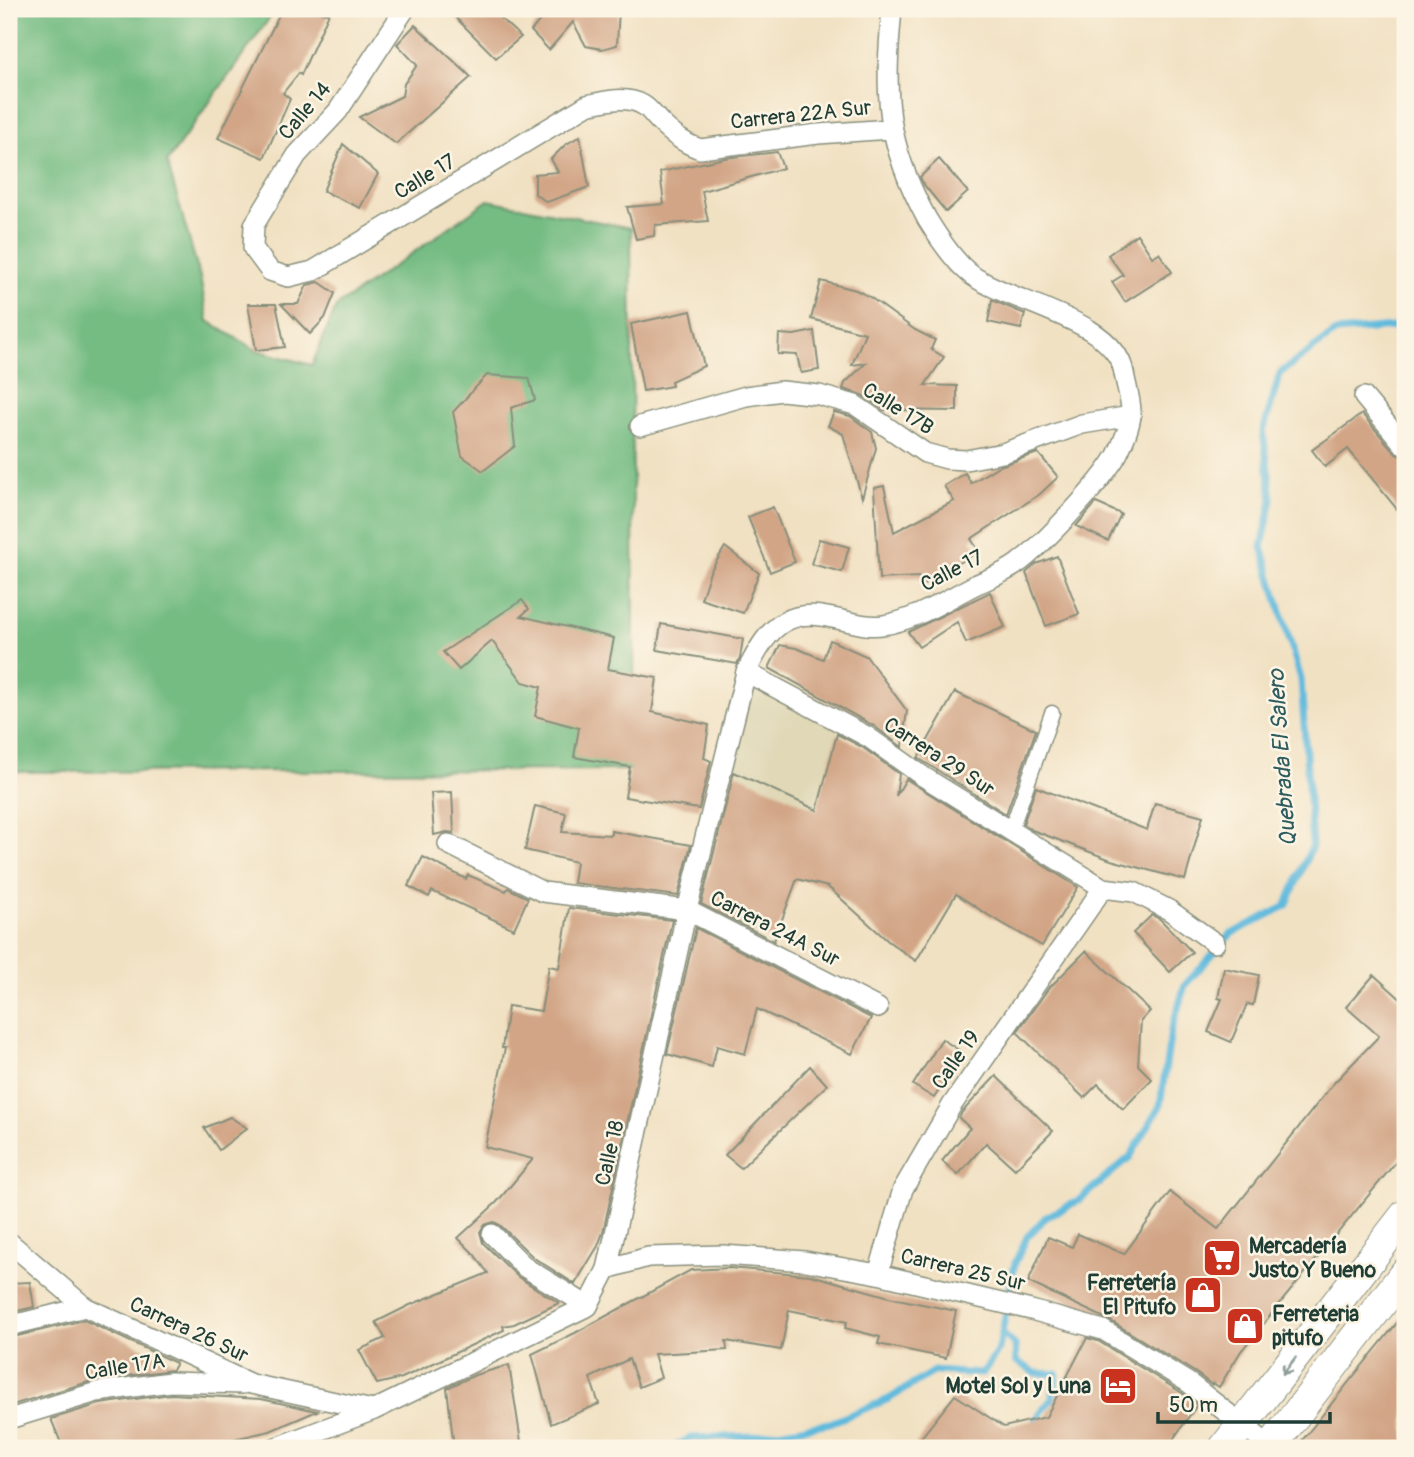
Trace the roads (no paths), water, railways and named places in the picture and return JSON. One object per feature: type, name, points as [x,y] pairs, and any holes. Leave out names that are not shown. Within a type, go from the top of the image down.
[{"type":"main road","points":[[1224,1448],[1405,1215]]},
{"type":"main road","points":[[1270,1448],[1405,1273]]},
{"type":"street","name":"Calle 14","points":[[253,248],[254,225],[297,155],[338,111],[405,9]]},
{"type":"street","points":[[891,129],[886,70],[892,9]]},
{"type":"street","name":"Calle 17","points":[[253,248],[270,271],[288,277],[313,271],[587,104],[627,100]]},
{"type":"street","name":"Carrera 22A Sur","points":[[627,100],[643,105],[671,133],[684,143],[700,149],[818,134],[891,129],[908,184],[938,238],[972,276],[1005,293],[1077,321],[1102,339],[1122,363],[1131,415]]},
{"type":"street","name":"Calle 17B","points":[[640,426],[746,396],[782,391],[819,395],[855,405],[925,453],[947,459],[966,460],[1003,453],[1082,424],[1131,415]]},
{"type":"street","points":[[1364,397],[1405,446]]},
{"type":"street","name":"Calle 17","points":[[746,672],[765,637],[784,622],[803,615],[880,626],[910,619],[1017,565],[1093,486],[1117,454],[1131,415]]},
{"type":"street","name":"Carrera 29 Sur","points":[[746,672],[868,737],[924,777],[1102,888]]},
{"type":"street","name":"Calle 18","points":[[587,1306],[607,1269],[687,910],[746,672]]},
{"type":"street","points":[[1011,830],[1052,712]]},
{"type":"street","name":"Carrera 24A Sur","points":[[448,844],[543,892],[687,910],[878,1008]]},
{"type":"street","points":[[1102,888],[1134,892],[1169,910],[1215,943]]},
{"type":"street","name":"Calle 19","points":[[878,1274],[903,1189],[952,1105],[1102,888]]},
{"type":"street","points":[[492,1234],[526,1268],[587,1306]]},
{"type":"street","name":"Carrera 26 Sur","points":[[9,1242],[85,1307],[251,1384],[374,1410]]},
{"type":"street","name":"Carrera 25 Sur","points":[[607,1269],[648,1257],[723,1255],[805,1261],[878,1274],[1031,1310],[1103,1330],[1189,1383],[1270,1448]]},
{"type":"street","points":[[274,1448],[374,1410],[587,1306]]},
{"type":"street","points":[[9,1326],[85,1307]]},
{"type":"street","name":"Calle 17A","points":[[9,1419],[97,1392],[170,1382],[251,1384]]},
{"type":"waterway","name":"Quebrada El Salero","points":[[671,1448],[690,1438],[756,1436],[830,1423],[889,1399],[934,1371],[982,1374],[999,1349],[1015,1263],[1027,1237],[1046,1217],[1078,1201],[1130,1157],[1160,1106],[1171,1031],[1185,985],[1231,934],[1286,906],[1312,846],[1301,679],[1262,547],[1272,499],[1263,432],[1280,373],[1336,332],[1405,326]]},
{"type":"waterway","name":"Quebrada El Salero","points":[[1003,1334],[1015,1345],[1016,1361],[1035,1373],[1057,1374],[1052,1398],[1032,1425]]},
{"type":"place","name":"Mercadería Justo Y Bueno","points":[[1222,1258]]},
{"type":"place","name":"Ferretería El Pitufo","points":[[1203,1295]]},
{"type":"place","name":"Ferreteria pitufo","points":[[1245,1326]]},
{"type":"place","name":"Motel Sol y Luna","points":[[1118,1386]]}]
